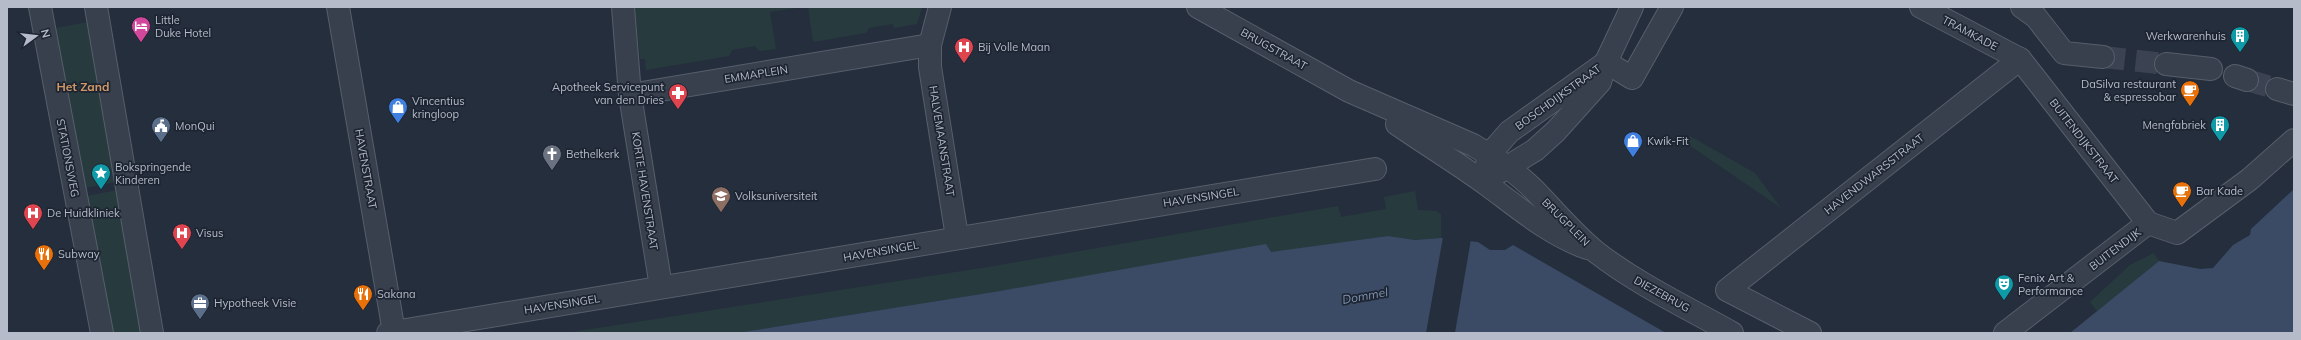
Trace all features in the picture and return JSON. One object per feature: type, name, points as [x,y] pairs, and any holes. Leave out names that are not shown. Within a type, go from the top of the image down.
[{"type":"street","name":"STATIONSWEG","points":[[40,7],[102,333]]},
{"type":"street","points":[[96,7],[152,333]]},
{"type":"street","name":"HAVENSTRAAT","points":[[338,7],[391,332]]},
{"type":"street","points":[[623,7],[630,95]]},
{"type":"street","points":[[930,45],[940,7]]},
{"type":"street","name":"BRUGSTRAAT","points":[[1198,7],[1349,91],[1418,123]]},
{"type":"street","name":"BOSCHDIJKSTRAAT","points":[[1508,167],[1535,150],[1556,131],[1600,82],[1606,62],[1632,7]]},
{"type":"street","name":"BOSCHDIJKSTRAAT","points":[[1606,62],[1632,78],[1672,7]]},
{"type":"street","name":"TRAMKADE","points":[[1921,7],[2020,59]]},
{"type":"street","points":[[2022,7],[2036,17],[2064,53],[2103,57]]},
{"type":"street","name":"EMMAPLEIN","points":[[630,95],[930,45]]},
{"type":"street","name":"HALVEMAANSTRAAT","points":[[930,45],[930,67],[957,237]]},
{"type":"street","name":"BUITENDIJKSTRAAT","points":[[2020,59],[2148,223]]},
{"type":"street","name":"HAVENDWARSSTRAAT","points":[[1810,333],[1727,290],[2020,59]]},
{"type":"street","name":"BOSCHDIJKSTRAAT","points":[[1490,155],[1509,132],[1606,62]]},
{"type":"street","points":[[2166,64],[2211,69]]},
{"type":"street","name":"BRUGSTRAAT","points":[[1349,91],[1475,177]]},
{"type":"street","name":"KORTE HAVENSTRAAT","points":[[630,95],[661,287]]},
{"type":"street","name":"BRUGPLEIN","points":[[1418,123],[1473,145],[1508,167],[1541,196],[1595,251]]},
{"type":"street","points":[[2148,223],[2177,233],[2250,179],[2294,140]]},
{"type":"street","points":[[1475,177],[1490,155]]},
{"type":"street","points":[[1475,177],[1508,167]]},
{"type":"street","name":"HAVENSINGEL","points":[[391,332],[1375,168]]},
{"type":"street","name":"BRUGPLEIN","points":[[1475,177],[1551,232],[1565,240],[1595,251]]},
{"type":"street","name":"BUITENDIJK","points":[[2005,333],[2148,223]]},
{"type":"street","name":"DIEZEBRUG","points":[[1595,251],[1632,277],[1732,333]]},
{"type":"green space","points":[[635,7],[803,7],[770,12],[776,49],[759,51],[755,46],[732,50],[729,56],[646,70],[645,59],[640,59]]},
{"type":"green space","points":[[808,7],[922,7],[917,24],[894,28],[893,24],[869,28],[866,33],[813,42]]},
{"type":"green space","points":[[88,22],[117,182],[85,188],[56,28]]},
{"type":"green space","points":[[1690,136],[1755,173],[1781,208],[1686,143]]},
{"type":"green space","points":[[118,190],[144,333],[111,333],[86,196]]},
{"type":"green space","points":[[1415,191],[1418,210],[1436,211],[1441,214],[1441,238],[1415,240],[1388,236],[1000,291],[737,333],[566,333],[994,266],[1338,206],[1341,217],[1386,209],[1384,197]]},
{"type":"green space","points":[[2154,253],[2159,261],[2097,311],[2090,302],[2130,265]]},
{"type":"water","points":[[2294,189],[2294,333],[2070,333],[2159,261],[2200,269],[2213,268],[2233,245],[2250,235],[2251,229]]},
{"type":"water","name":"Dommel","points":[[1388,236],[1415,240],[1441,238],[1478,242],[1490,250],[1505,250],[1513,245],[1666,333],[737,333],[1000,291],[1266,244],[1271,252]]},
{"type":"pier","points":[[1443,237],[1471,239],[1455,333],[1426,333]]},
{"type":"tunnel","points":[[2103,57],[2166,64]]},
{"type":"tunnel","points":[[2247,80],[2277,89]]},
{"type":"place","name":"Little Duke Hotel","points":[[141,43]]},
{"type":"place","name":"Werkwarenhuis","points":[[2240,53]]},
{"type":"place","name":"Bij Volle Maan","points":[[964,64]]},
{"type":"place","name":"DaSilva restaurant & espressobar","points":[[2190,107]]},
{"type":"place","name":"Apotheek Servicepunt van den Dries","points":[[678,110]]},
{"type":"place","name":"Vincentius kringloop","points":[[398,124]]},
{"type":"place","name":"Mengfabriek","points":[[2220,142]]},
{"type":"place","name":"MonQui","points":[[161,143]]},
{"type":"place","name":"Kwik-Fit","points":[[1633,158]]},
{"type":"place","name":"Bethelkerk","points":[[552,171]]},
{"type":"place","name":"Bokspringende Kinderen","points":[[101,190]]},
{"type":"place","name":"Bar Kade","points":[[2182,208]]},
{"type":"place","name":"Volksuniversiteit","points":[[721,213]]},
{"type":"place","name":"De Huidkliniek","points":[[33,230]]},
{"type":"place","name":"Visus","points":[[182,250]]},
{"type":"place","name":"Subway","points":[[44,271]]},
{"type":"place","name":"Fenix Art & Performance","points":[[2004,301]]},
{"type":"place","name":"Sakana","points":[[363,311]]},
{"type":"place","name":"Hypotheek Visie","points":[[200,320]]},
{"type":"district","name":"Het Zand","points":[[83,87]]}]
